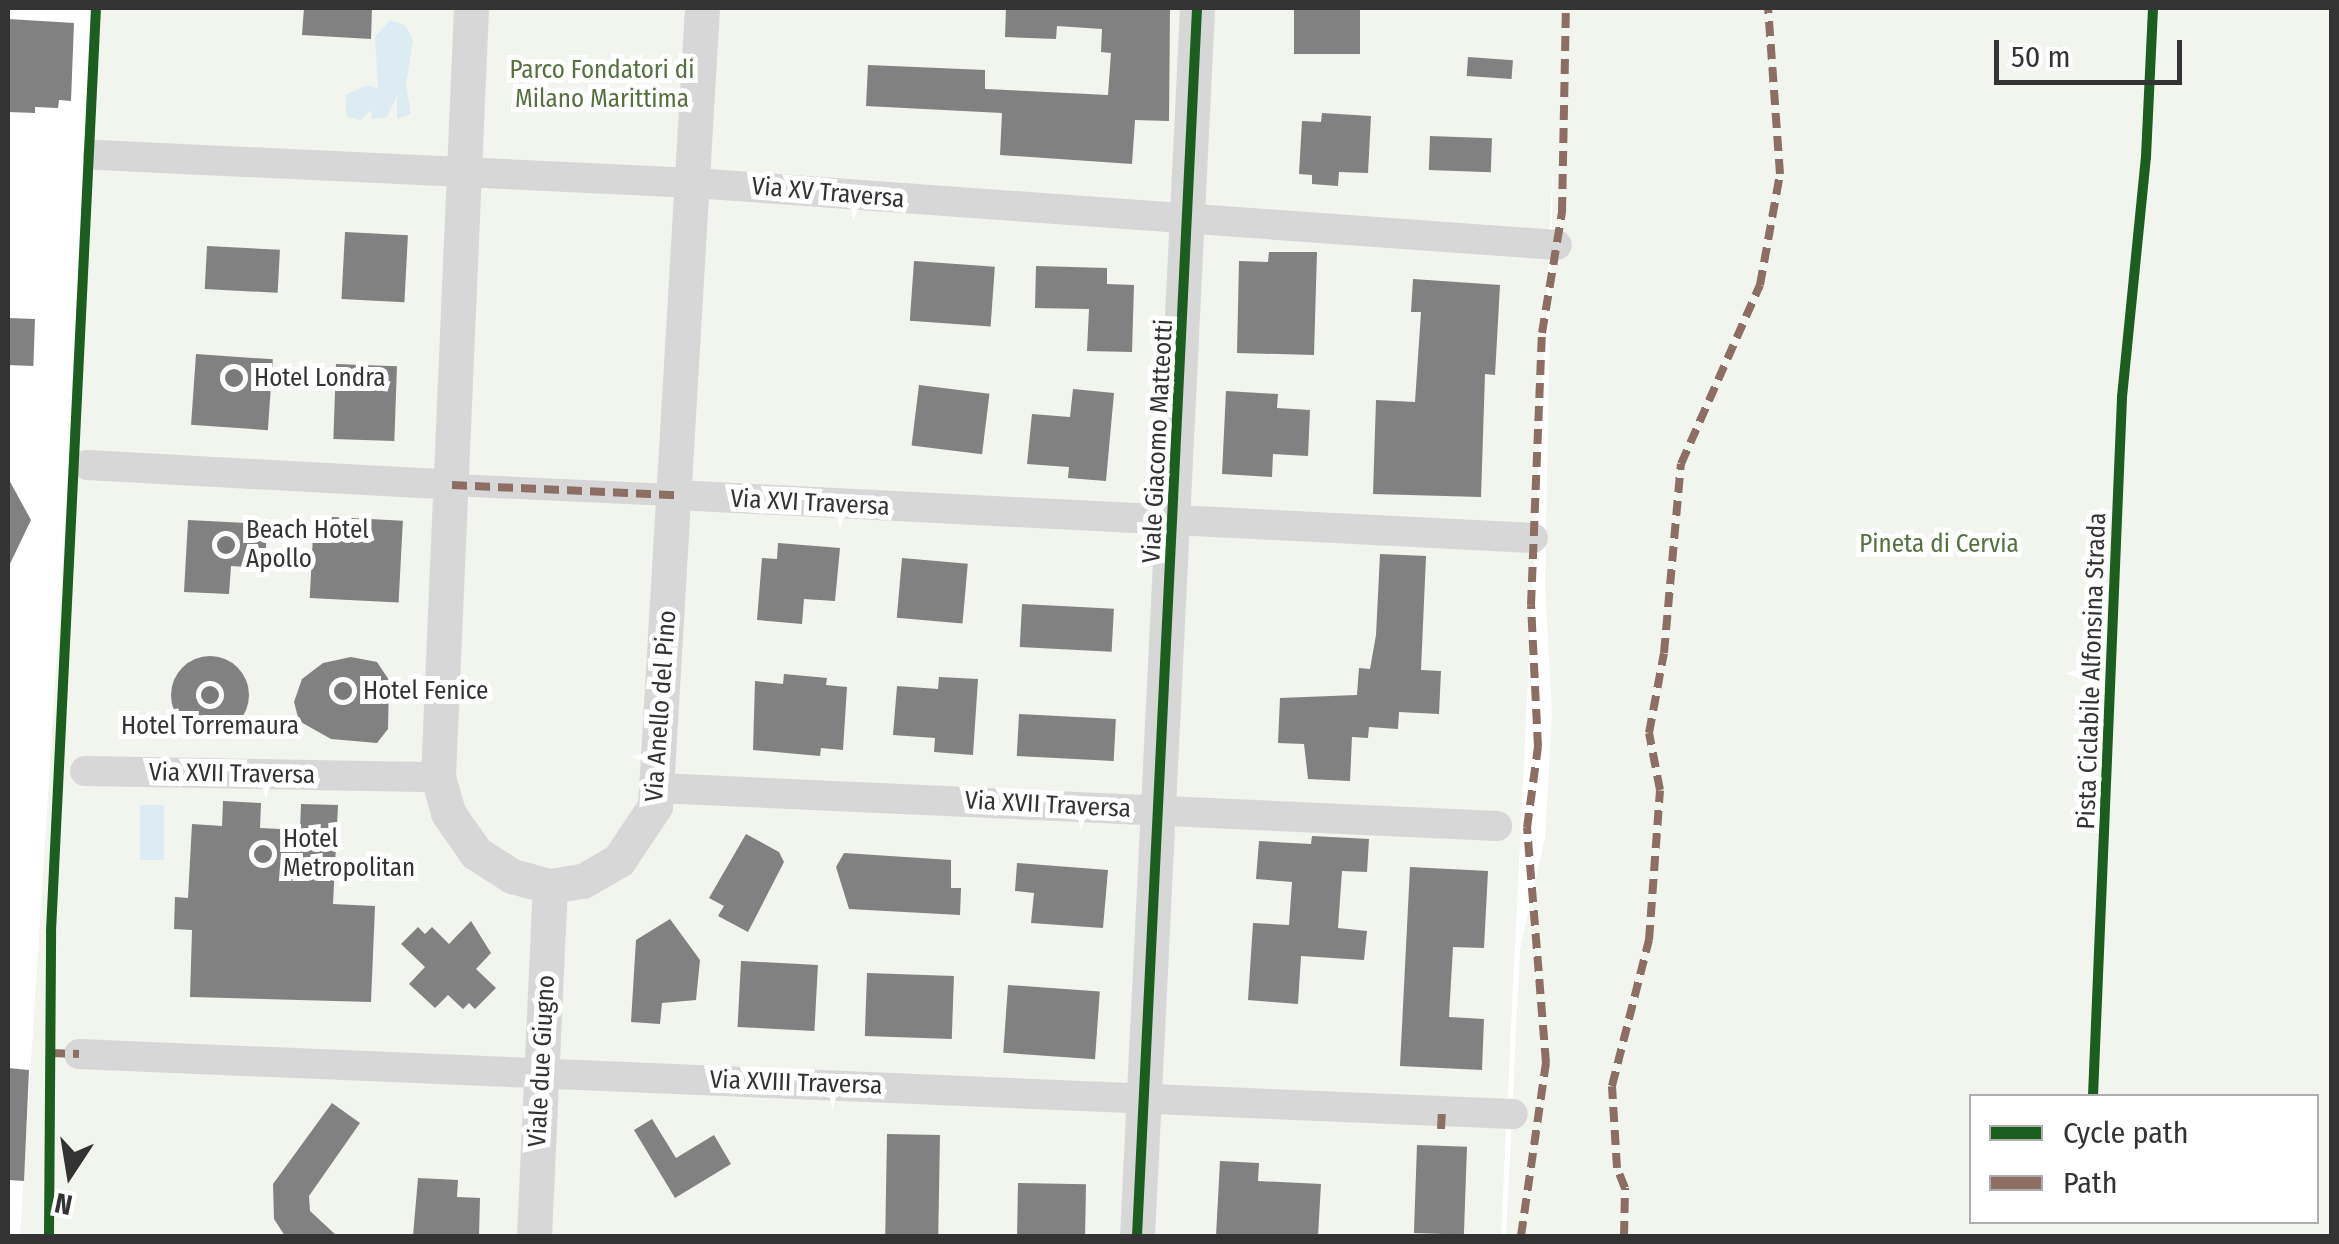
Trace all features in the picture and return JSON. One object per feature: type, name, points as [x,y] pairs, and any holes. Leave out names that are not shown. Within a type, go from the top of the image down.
[{"type":"street","points":[[471,8],[438,777],[448,813],[476,854],[512,876],[550,886]]},
{"type":"street","name":"Via Anello del Pino","points":[[550,886],[583,881],[627,853],[647,827],[658,788],[702,8]]},
{"type":"street","name":"Viale Giacomo Matteotti","points":[[1137,1236],[1142,1098],[1162,810],[1197,8]]},
{"type":"street","name":"Via XV Traversa","points":[[98,155],[694,182],[1188,222],[1557,245]]},
{"type":"street","name":"Via XVI Traversa","points":[[87,465],[1534,538]]},
{"type":"street","name":"Via XVII Traversa","points":[[85,771],[438,777]]},
{"type":"street","name":"Via XVII Traversa","points":[[658,788],[1498,826]]},
{"type":"street","name":"Viale due Giugno","points":[[534,1236],[550,886]]},
{"type":"street","name":"Via XVIII Traversa","points":[[79,1054],[1512,1114]]},
{"type":"green space","points":[[98,8],[2331,8],[2331,1236],[1506,1236],[1520,949],[1545,838],[1552,715],[1545,584],[1553,163],[1501,1236],[20,1236]]},
{"type":"shaded area","points":[[390,20],[405,25],[413,40],[406,85],[411,114],[397,119],[397,96],[387,117],[371,119],[372,110],[360,120],[347,117],[345,95],[367,85],[378,89],[375,37]]},
{"type":"shaded area","points":[[140,805],[164,805],[164,860],[140,860]]},
{"type":"building","points":[[304,8],[372,8],[371,39],[302,35]]},
{"type":"building","points":[[1006,8],[1170,8],[1169,121],[1135,120],[1132,164],[1000,155],[1002,113],[866,106],[868,65],[985,70],[985,89],[1108,95],[1111,53],[1101,52],[1102,29],[1057,26],[1056,39],[1005,37]]},
{"type":"building","points":[[1294,8],[1360,8],[1360,54],[1294,54]]},
{"type":"building","points":[[8,19],[74,23],[71,101],[59,100],[58,108],[35,107],[35,113],[8,112]]},
{"type":"building","points":[[1468,57],[1513,60],[1512,79],[1467,76]]},
{"type":"building","points":[[1322,113],[1371,116],[1368,173],[1339,172],[1338,186],[1312,184],[1312,175],[1299,174],[1302,121],[1321,122]]},
{"type":"building","points":[[1430,136],[1492,138],[1491,172],[1429,170]]},
{"type":"building","points":[[345,232],[408,235],[404,302],[341,299]]},
{"type":"building","points":[[207,246],[280,250],[278,293],[205,289]]},
{"type":"building","points":[[1269,252],[1317,252],[1314,355],[1237,353],[1239,261],[1268,262]]},
{"type":"building","points":[[914,261],[995,267],[991,327],[910,321]]},
{"type":"building","points":[[1036,266],[1107,268],[1107,284],[1134,285],[1132,352],[1087,351],[1089,309],[1035,308]]},
{"type":"building","points":[[1413,279],[1500,285],[1495,375],[1485,374],[1481,497],[1373,494],[1376,400],[1415,402],[1421,312],[1411,312]]},
{"type":"building","points":[[8,318],[35,319],[33,366],[8,365]]},
{"type":"building","name":"Hotel Londra","points":[[196,354],[273,359],[268,430],[191,425]]},
{"type":"building","points":[[336,364],[397,366],[394,441],[333,439]]},
{"type":"building","points":[[919,385],[989,394],[982,454],[912,446]]},
{"type":"building","points":[[1073,389],[1114,393],[1106,481],[1068,478],[1069,467],[1027,464],[1032,414],[1070,417]]},
{"type":"building","points":[[1226,391],[1278,394],[1277,408],[1310,410],[1308,456],[1273,454],[1272,477],[1222,474]]},
{"type":"building","points":[[8,478],[31,520],[8,568]]},
{"type":"building","points":[[314,516],[403,521],[399,603],[310,598]]},
{"type":"building","name":"Beach Hotel Apollo","points":[[188,520],[267,524],[265,568],[231,566],[229,594],[184,592]]},
{"type":"building","points":[[778,543],[840,548],[835,601],[804,599],[802,624],[757,620],[762,558],[777,559]]},
{"type":"building","points":[[1380,554],[1426,556],[1421,670],[1441,671],[1439,714],[1399,712],[1398,729],[1369,727],[1368,738],[1352,737],[1350,781],[1308,779],[1304,744],[1278,743],[1280,698],[1357,695],[1359,668],[1370,669],[1376,635]]},
{"type":"building","points":[[902,558],[968,564],[963,624],[897,618]]},
{"type":"building","points":[[1022,604],[1114,609],[1112,652],[1020,647]]},
{"type":"building","name":"Hotel Torremaura","points":[[210,656],[238,667],[249,695],[238,723],[210,734],[182,723],[171,695],[182,667]]},
{"type":"building","name":"Hotel Fenice","points":[[351,657],[377,662],[389,680],[388,729],[377,743],[331,739],[299,721],[294,702],[302,679],[323,663]]},
{"type":"building","points":[[784,674],[827,678],[826,685],[847,687],[843,750],[821,748],[820,756],[753,750],[755,681],[783,684]]},
{"type":"building","points":[[939,677],[978,679],[973,755],[934,752],[935,738],[893,735],[897,686],[938,689]]},
{"type":"building","points":[[1019,714],[1116,719],[1114,761],[1017,756]]},
{"type":"building","points":[[223,801],[261,803],[260,828],[300,830],[301,804],[338,805],[333,904],[375,906],[371,1002],[190,997],[192,930],[174,929],[175,897],[188,898],[192,824],[222,826]]},
{"type":"building","points":[[746,834],[779,852],[784,862],[748,932],[718,916],[724,906],[709,898]]},
{"type":"building","points":[[1312,836],[1369,839],[1367,872],[1342,871],[1338,928],[1367,931],[1364,960],[1301,956],[1298,1004],[1248,1000],[1253,923],[1289,925],[1292,882],[1256,879],[1259,841],[1311,844]]},
{"type":"building","points":[[844,853],[951,860],[951,888],[961,888],[960,915],[849,909],[836,867]]},
{"type":"building","points":[[1017,863],[1108,870],[1103,928],[1031,923],[1034,893],[1015,891]]},
{"type":"building","points":[[1410,867],[1488,871],[1484,948],[1453,947],[1449,1017],[1484,1019],[1482,1070],[1400,1066]]},
{"type":"building","points":[[670,919],[700,960],[696,1000],[662,1003],[660,1024],[631,1022],[636,940]]},
{"type":"building","points":[[471,921],[491,953],[476,969],[496,988],[475,1009],[469,1003],[463,1009],[448,995],[435,1008],[409,984],[425,967],[401,944],[418,927],[425,934],[432,927],[449,944]]},
{"type":"building","points":[[741,961],[818,965],[814,1031],[738,1027]]},
{"type":"building","points":[[867,973],[954,976],[952,1039],[865,1036]]},
{"type":"building","points":[[1008,985],[1100,991],[1095,1059],[1003,1053]]},
{"type":"building","points":[[8,1068],[29,1070],[24,1181],[8,1180]]},
{"type":"building","points":[[332,1103],[360,1123],[309,1196],[310,1211],[337,1236],[285,1236],[274,1219],[273,1184]]},
{"type":"building","points":[[652,1119],[676,1158],[714,1135],[731,1164],[675,1198],[634,1130]]},
{"type":"building","points":[[887,1134],[940,1135],[938,1236],[885,1236]]},
{"type":"building","points":[[1417,1145],[1467,1147],[1464,1235],[1414,1233]]},
{"type":"building","points":[[1220,1161],[1259,1163],[1258,1181],[1321,1184],[1318,1236],[1216,1236]]},
{"type":"building","points":[[418,1178],[458,1180],[457,1197],[480,1198],[479,1236],[413,1236]]},
{"type":"building","points":[[1018,1183],[1086,1184],[1085,1236],[1017,1236]]},
{"type":"marked path","points":[[1521,1236],[1546,1063],[1527,828],[1538,747],[1531,605],[1542,333],[1562,212],[1566,8]]},
{"type":"marked path","points":[[1624,1236],[1625,1188],[1617,1168],[1612,1086],[1649,940],[1660,790],[1649,733],[1664,653],[1681,464],[1760,285],[1780,174],[1768,8]]},
{"type":"marked path","points":[[452,485],[676,495]]},
{"type":"marked path","points":[[50,1053],[79,1054]]},
{"type":"marked path","points":[[1441,1129],[1442,1109]]},
{"type":"cycle path","points":[[49,1236],[51,931],[96,8]]},
{"type":"cycle path","points":[[1137,1236],[1197,8]]},
{"type":"cycle path","name":"Pista Ciclabile Alfonsina Strada","points":[[2093,1094],[2122,397],[2146,157],[2153,8]]},
{"type":"place","name":"Hotel Londra","points":[[234,378]]},
{"type":"place","name":"Beach Hotel Apollo","points":[[226,545]]},
{"type":"place","name":"Hotel Fenice","points":[[343,691]]},
{"type":"place","name":"Hotel Torremaura","points":[[210,695]]},
{"type":"place","name":"Hotel Metropolitan","points":[[263,854]]},
{"type":"park label","name":"Parco Fondatori di Milano Marittima","points":[[602,86]]},
{"type":"park label","name":"Pineta di Cervia","points":[[1939,544]]}]
